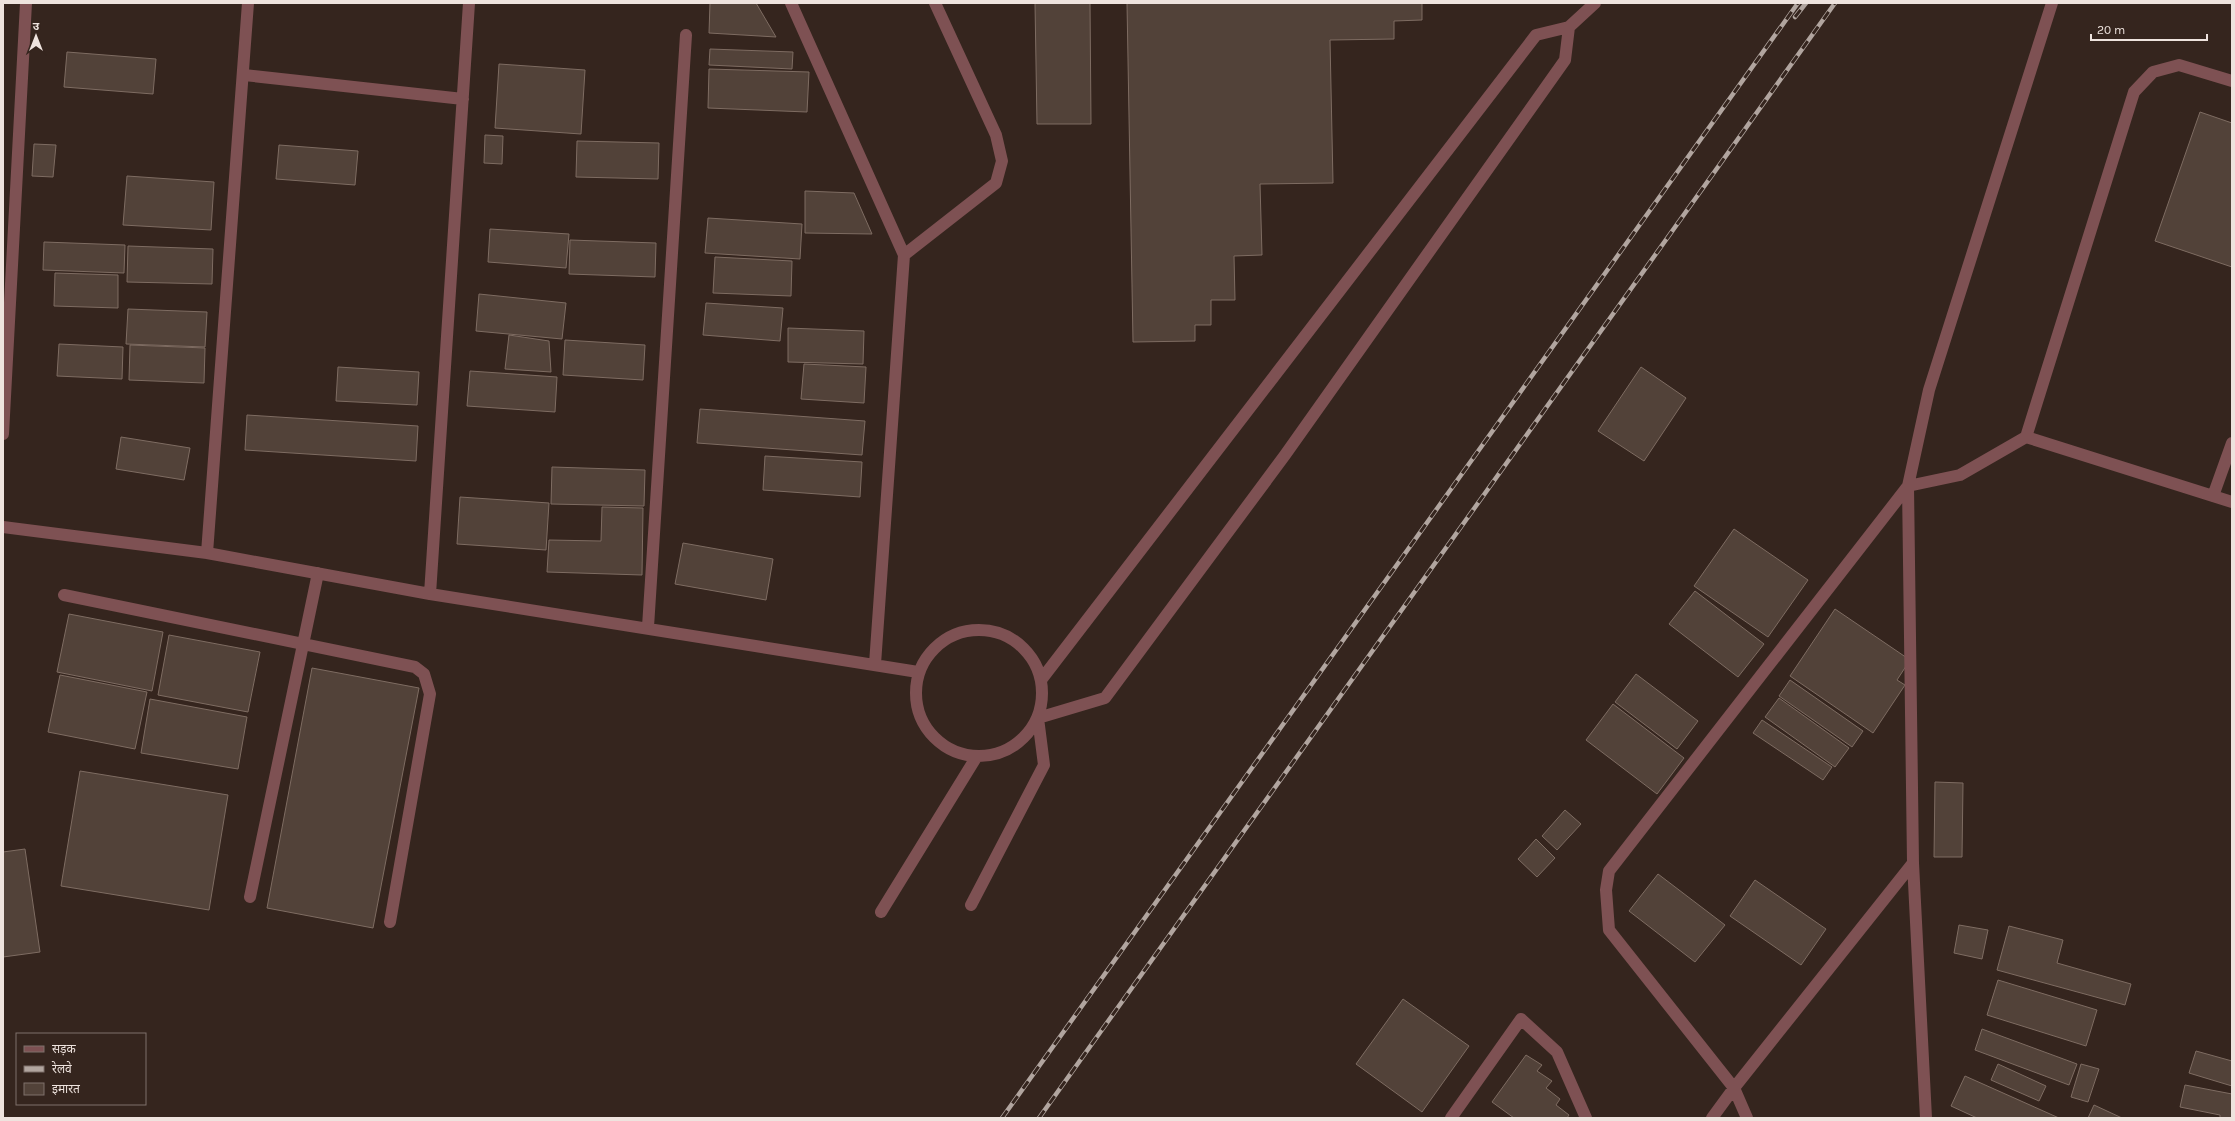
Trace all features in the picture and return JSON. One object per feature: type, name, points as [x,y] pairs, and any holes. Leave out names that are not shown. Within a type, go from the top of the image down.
[{"type":"street","points":[[3,434],[9,229],[26,3]]},
{"type":"street","points":[[207,553],[244,75],[248,3]]},
{"type":"street","points":[[430,594],[469,3]]},
{"type":"street","points":[[791,3],[904,255],[875,664]]},
{"type":"street","points":[[904,255],[996,183],[1002,161],[996,135],[935,3]]},
{"type":"street","points":[[1042,680],[1536,35],[1569,27],[1594,3]]},
{"type":"street","points":[[1926,1118],[1913,863],[1908,486],[1929,390],[2052,3]]},
{"type":"street","points":[[1038,718],[1105,698],[1285,455],[1565,60],[1569,27]]},
{"type":"street","points":[[648,627],[686,35]]},
{"type":"street","points":[[1747,1118],[1734,1088],[1609,930],[1606,890],[1609,871],[1908,486],[1960,475],[2026,437],[2134,92],[2152,72],[2179,65],[2232,80]]},
{"type":"street","points":[[244,75],[462,99]]},
{"type":"street","points":[[2026,437],[2232,502]]},
{"type":"street","points":[[2213,496],[2232,443]]},
{"type":"street","points":[[3,527],[207,553],[430,594],[648,627],[918,672]]},
{"type":"street","points":[[250,897],[318,573]]},
{"type":"street","points":[[64,595],[415,668],[424,674],[428,682],[430,694],[390,922]]},
{"type":"street","points":[[985,630],[1005,635],[1023,647],[1035,662],[1042,680],[1043,699],[1038,718],[1028,734],[1014,747],[996,754],[977,756],[958,753],[941,744],[927,731],[918,714],[914,692],[918,672],[929,653],[944,639],[964,631],[985,630]]},
{"type":"street","points":[[971,905],[1044,765],[1038,718]]},
{"type":"street","points":[[881,912],[977,756]]},
{"type":"street","points":[[1712,1118],[1734,1088],[1913,863]]},
{"type":"street","points":[[1451,1118],[1521,1019],[1557,1052],[1586,1118]]},
{"type":"building","points":[[710,3],[756,3],[776,37],[709,33]]},
{"type":"building","points":[[1035,3],[1090,3],[1091,124],[1037,124]]},
{"type":"building","points":[[1127,3],[1422,3],[1422,20],[1394,21],[1394,39],[1330,40],[1333,183],[1260,184],[1262,255],[1234,256],[1235,300],[1211,300],[1211,325],[1195,325],[1195,341],[1133,342]]},
{"type":"building","points":[[710,49],[793,52],[792,69],[709,65]]},
{"type":"building","points":[[67,52],[156,59],[153,94],[64,87]]},
{"type":"building","points":[[499,64],[585,70],[581,134],[495,128]]},
{"type":"building","points":[[709,69],[809,72],[807,112],[708,108]]},
{"type":"building","points":[[2200,112],[2232,123],[2232,267],[2155,241]]},
{"type":"building","points":[[485,135],[503,136],[502,164],[484,163]]},
{"type":"building","points":[[577,141],[659,143],[658,179],[576,177]]},
{"type":"building","points":[[34,144],[56,145],[53,177],[32,176]]},
{"type":"building","points":[[279,145],[358,151],[355,185],[276,179]]},
{"type":"building","points":[[127,176],[214,182],[211,230],[123,225]]},
{"type":"building","points":[[805,191],[854,193],[872,234],[805,233]]},
{"type":"building","points":[[708,218],[802,224],[800,259],[705,253]]},
{"type":"building","points":[[490,229],[569,234],[566,268],[488,262]]},
{"type":"building","points":[[570,240],[656,243],[655,277],[569,274]]},
{"type":"building","points":[[44,242],[125,245],[124,273],[43,270]]},
{"type":"building","points":[[128,246],[213,249],[212,284],[127,282]]},
{"type":"building","points":[[715,257],[792,261],[791,296],[713,293]]},
{"type":"building","points":[[55,273],[118,275],[118,308],[54,306]]},
{"type":"building","points":[[479,294],[566,303],[562,339],[476,331]]},
{"type":"building","points":[[706,303],[783,308],[780,341],[703,335]]},
{"type":"building","points":[[128,309],[207,312],[205,347],[126,344]]},
{"type":"building","points":[[788,328],[864,331],[863,364],[788,362]]},
{"type":"building","points":[[509,335],[549,341],[551,372],[505,369]]},
{"type":"building","points":[[565,340],[645,345],[643,380],[563,375]]},
{"type":"building","points":[[59,344],[123,347],[122,379],[57,376]]},
{"type":"building","points":[[130,345],[205,348],[204,383],[129,380]]},
{"type":"building","points":[[804,364],[866,367],[864,403],[801,399]]},
{"type":"building","points":[[338,367],[419,372],[417,405],[336,401]]},
{"type":"building","points":[[1641,367],[1686,398],[1644,461],[1598,431]]},
{"type":"building","points":[[470,371],[557,377],[555,412],[467,406]]},
{"type":"building","points":[[700,409],[865,421],[862,455],[697,443]]},
{"type":"building","points":[[247,415],[418,426],[416,461],[245,450]]},
{"type":"building","points":[[121,437],[190,448],[184,480],[116,469]]},
{"type":"building","points":[[765,456],[862,462],[860,497],[763,490]]},
{"type":"building","points":[[552,467],[645,470],[644,506],[551,504]]},
{"type":"building","points":[[460,497],[549,503],[546,550],[457,544]]},
{"type":"building","points":[[602,507],[643,508],[642,575],[547,572],[549,540],[601,541]]},
{"type":"building","points":[[1734,529],[1808,580],[1768,637],[1694,586]]},
{"type":"building","points":[[683,543],[773,559],[766,600],[675,584]]},
{"type":"building","points":[[1695,591],[1764,644],[1738,677],[1669,624]]},
{"type":"building","points":[[1835,609],[1910,660],[1897,680],[1905,685],[1873,733],[1790,676]]},
{"type":"building","points":[[69,614],[163,632],[152,691],[57,672]]},
{"type":"building","points":[[169,635],[260,652],[248,712],[158,695]]},
{"type":"building","points":[[312,668],[419,688],[373,928],[267,908]]},
{"type":"building","points":[[1636,674],[1698,721],[1677,749],[1615,702]]},
{"type":"building","points":[[60,675],[147,692],[135,749],[48,732]]},
{"type":"building","points":[[1790,680],[1863,731],[1852,747],[1779,696]]},
{"type":"building","points":[[1779,698],[1849,748],[1835,767],[1765,717]]},
{"type":"building","points":[[150,699],[247,717],[238,769],[141,753]]},
{"type":"building","points":[[1613,704],[1684,758],[1657,794],[1586,740]]},
{"type":"building","points":[[1762,720],[1832,767],[1823,780],[1753,733]]},
{"type":"building","points":[[80,771],[228,795],[209,910],[61,886]]},
{"type":"building","points":[[1935,782],[1963,783],[1962,857],[1934,857]]},
{"type":"building","points":[[1565,810],[1581,824],[1557,850],[1542,836]]},
{"type":"building","points":[[1536,839],[1555,858],[1537,877],[1518,859]]},
{"type":"building","points":[[25,849],[40,952],[3,957],[3,852]]},
{"type":"building","points":[[1658,874],[1725,925],[1695,962],[1629,911]]},
{"type":"building","points":[[1755,880],[1826,929],[1801,965],[1730,916]]},
{"type":"building","points":[[1959,925],[1988,930],[1982,959],[1954,953]]},
{"type":"building","points":[[2009,926],[2063,940],[2057,963],[2131,984],[2125,1005],[1997,970]]},
{"type":"building","points":[[1998,980],[2097,1010],[2086,1046],[1987,1015]]},
{"type":"building","points":[[1403,999],[1469,1046],[1422,1112],[1356,1064]]},
{"type":"building","points":[[1982,1029],[2077,1064],[2069,1085],[1975,1050]]},
{"type":"building","points":[[2196,1051],[2232,1061],[2232,1086],[2189,1073]]},
{"type":"building","points":[[1526,1055],[1542,1065],[1537,1071],[1552,1081],[1546,1088],[1560,1099],[1556,1105],[1569,1115],[1567,1118],[1514,1118],[1492,1102]]},
{"type":"building","points":[[1998,1064],[2046,1086],[2039,1101],[1991,1080]]},
{"type":"building","points":[[2081,1064],[2099,1069],[2088,1102],[2071,1097]]},
{"type":"building","points":[[1965,1076],[2059,1118],[1977,1118],[1951,1106]]},
{"type":"building","points":[[2185,1085],[2232,1094],[2232,1118],[2220,1118],[2220,1115],[2180,1107]]},
{"type":"building","points":[[2094,1105],[2122,1118],[2088,1118]]},
{"type":"railway","points":[[1002,1118],[1798,3]]},
{"type":"railway","points":[[1795,17],[1806,3]]},
{"type":"railway","points":[[1039,1118],[1835,3]]}]
